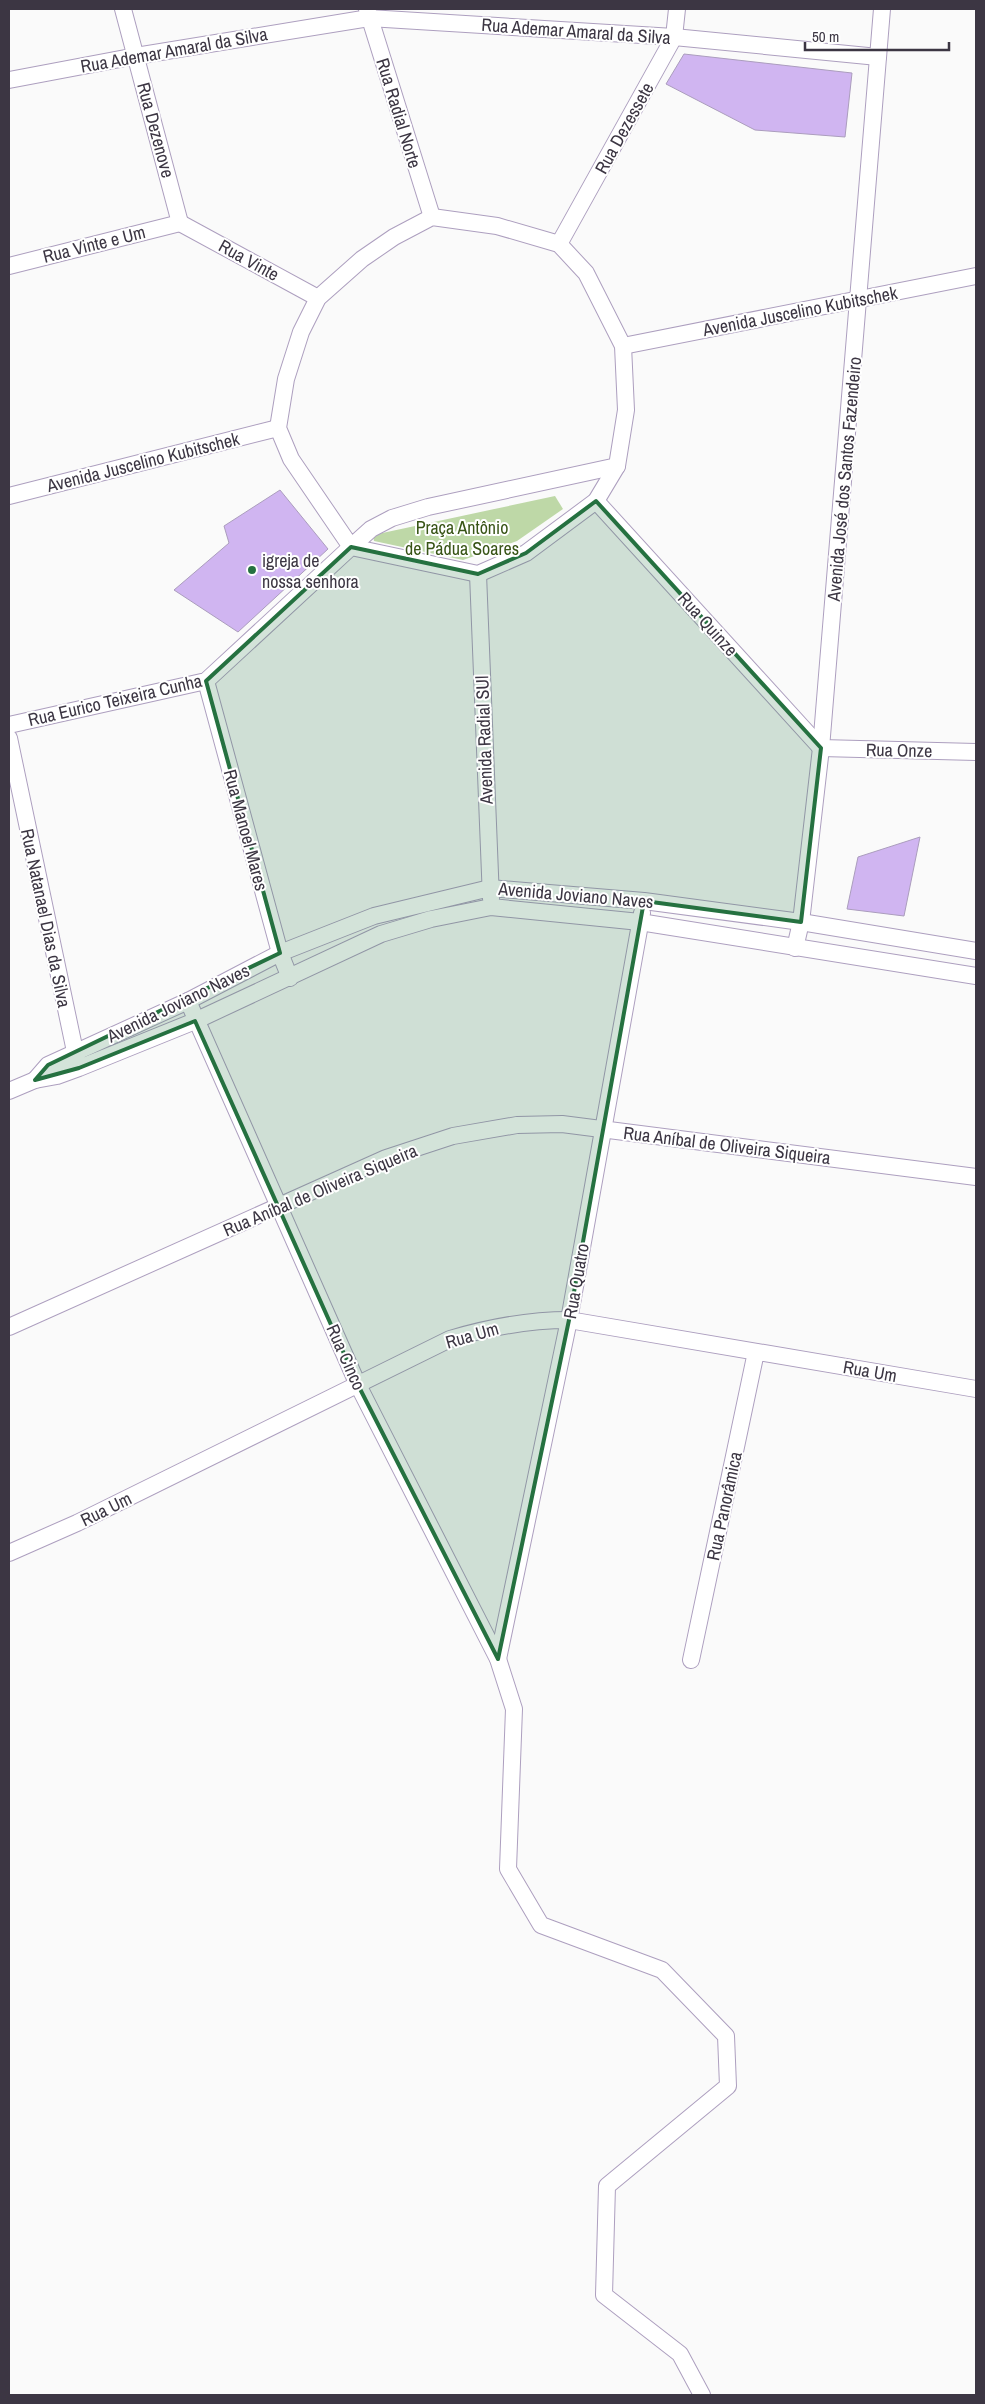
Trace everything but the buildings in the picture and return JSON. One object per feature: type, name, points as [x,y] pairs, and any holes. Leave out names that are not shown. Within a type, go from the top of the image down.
[{"type":"street","name":"Rua Dezenove","points":[[123,9],[180,223]]},
{"type":"street","name":"Rua Dezessete","points":[[559,244],[674,37],[677,9]]},
{"type":"street","name":"Avenida José dos Santos Fazendeiro","points":[[795,948],[801,922],[821,748],[882,9]]},
{"type":"street","name":"Rua Ademar Amaral da Silva","points":[[9,80],[368,13],[674,37],[878,57]]},
{"type":"street","name":"Rua Radial Norte","points":[[368,13],[432,217]]},
{"type":"street","points":[[432,217],[497,226],[559,244],[586,273],[623,346],[626,410],[617,466],[596,501],[526,553],[478,574],[351,547],[292,459],[278,428],[286,379],[300,332],[318,298],[362,259],[394,237],[432,217]]},
{"type":"street","name":"Rua Vinte e Um","points":[[9,266],[180,223]]},
{"type":"street","name":"Rua Vinte","points":[[180,223],[318,298]]},
{"type":"street","name":"Avenida Juscelino Kubitschek","points":[[623,346],[976,276]]},
{"type":"street","name":"Avenida Juscelino Kubitschek","points":[[9,496],[278,428]]},
{"type":"street","points":[[351,547],[371,529],[392,518],[428,507],[617,466]]},
{"type":"street","name":"Rua Quinze","points":[[596,501],[821,748]]},
{"type":"street","name":"Rua Eurico Teixeira Cunha","points":[[9,725],[206,682],[351,547]]},
{"type":"street","name":"Avenida Radial SUl","points":[[478,574],[491,907]]},
{"type":"street","name":"Rua Manoel Mares","points":[[206,682],[280,953],[290,978]]},
{"type":"street","name":"Rua Natanael Dias da Silva","points":[[9,738],[74,1052],[79,1068]]},
{"type":"street","name":"Rua Onze","points":[[821,748],[976,752]]},
{"type":"street","name":"Avenida Joviano Naves","points":[[34,1080],[48,1065],[188,1001],[280,953],[374,916],[490,888],[644,901],[801,922],[976,951]]},
{"type":"street","name":"Rua Quatro","points":[[498,1659],[569,1320],[644,901]]},
{"type":"street","name":"Avenida Joviano Naves","points":[[9,1091],[34,1080],[57,1076],[79,1068],[195,1021],[381,934],[431,919],[491,907],[640,922],[976,976]]},
{"type":"street","name":"Rua Cinco","points":[[188,1001],[195,1021],[358,1385],[498,1659],[514,1709],[508,1869],[541,1925],[662,1970],[726,2036],[728,2086],[606,2186],[604,2295],[680,2354],[702,2395]]},
{"type":"street","name":"Rua Aníbal de Oliveira Siqueira","points":[[9,1328],[386,1158],[453,1136],[517,1125],[562,1124],[976,1177]]},
{"type":"street","name":"Rua Um","points":[[9,1554],[77,1523],[450,1338],[489,1328],[524,1322],[569,1320],[976,1389]]},
{"type":"street","name":"Rua Panorâmica","points":[[691,1660],[756,1352]]},
{"type":"highlighted area","points":[[596,501],[821,748],[801,922],[644,901],[569,1320],[498,1659],[358,1385],[195,1021],[79,1068],[35,1080],[48,1065],[280,953],[206,681],[351,547],[478,574],[526,553]]},
{"type":"green space","name":"Praça Antônio de Pádua Soares","points":[[555,496],[563,509],[517,541],[463,560],[374,541],[373,535]]},
{"type":"place","name":"igreja de nossa senhora","points":[[252,570]]}]
